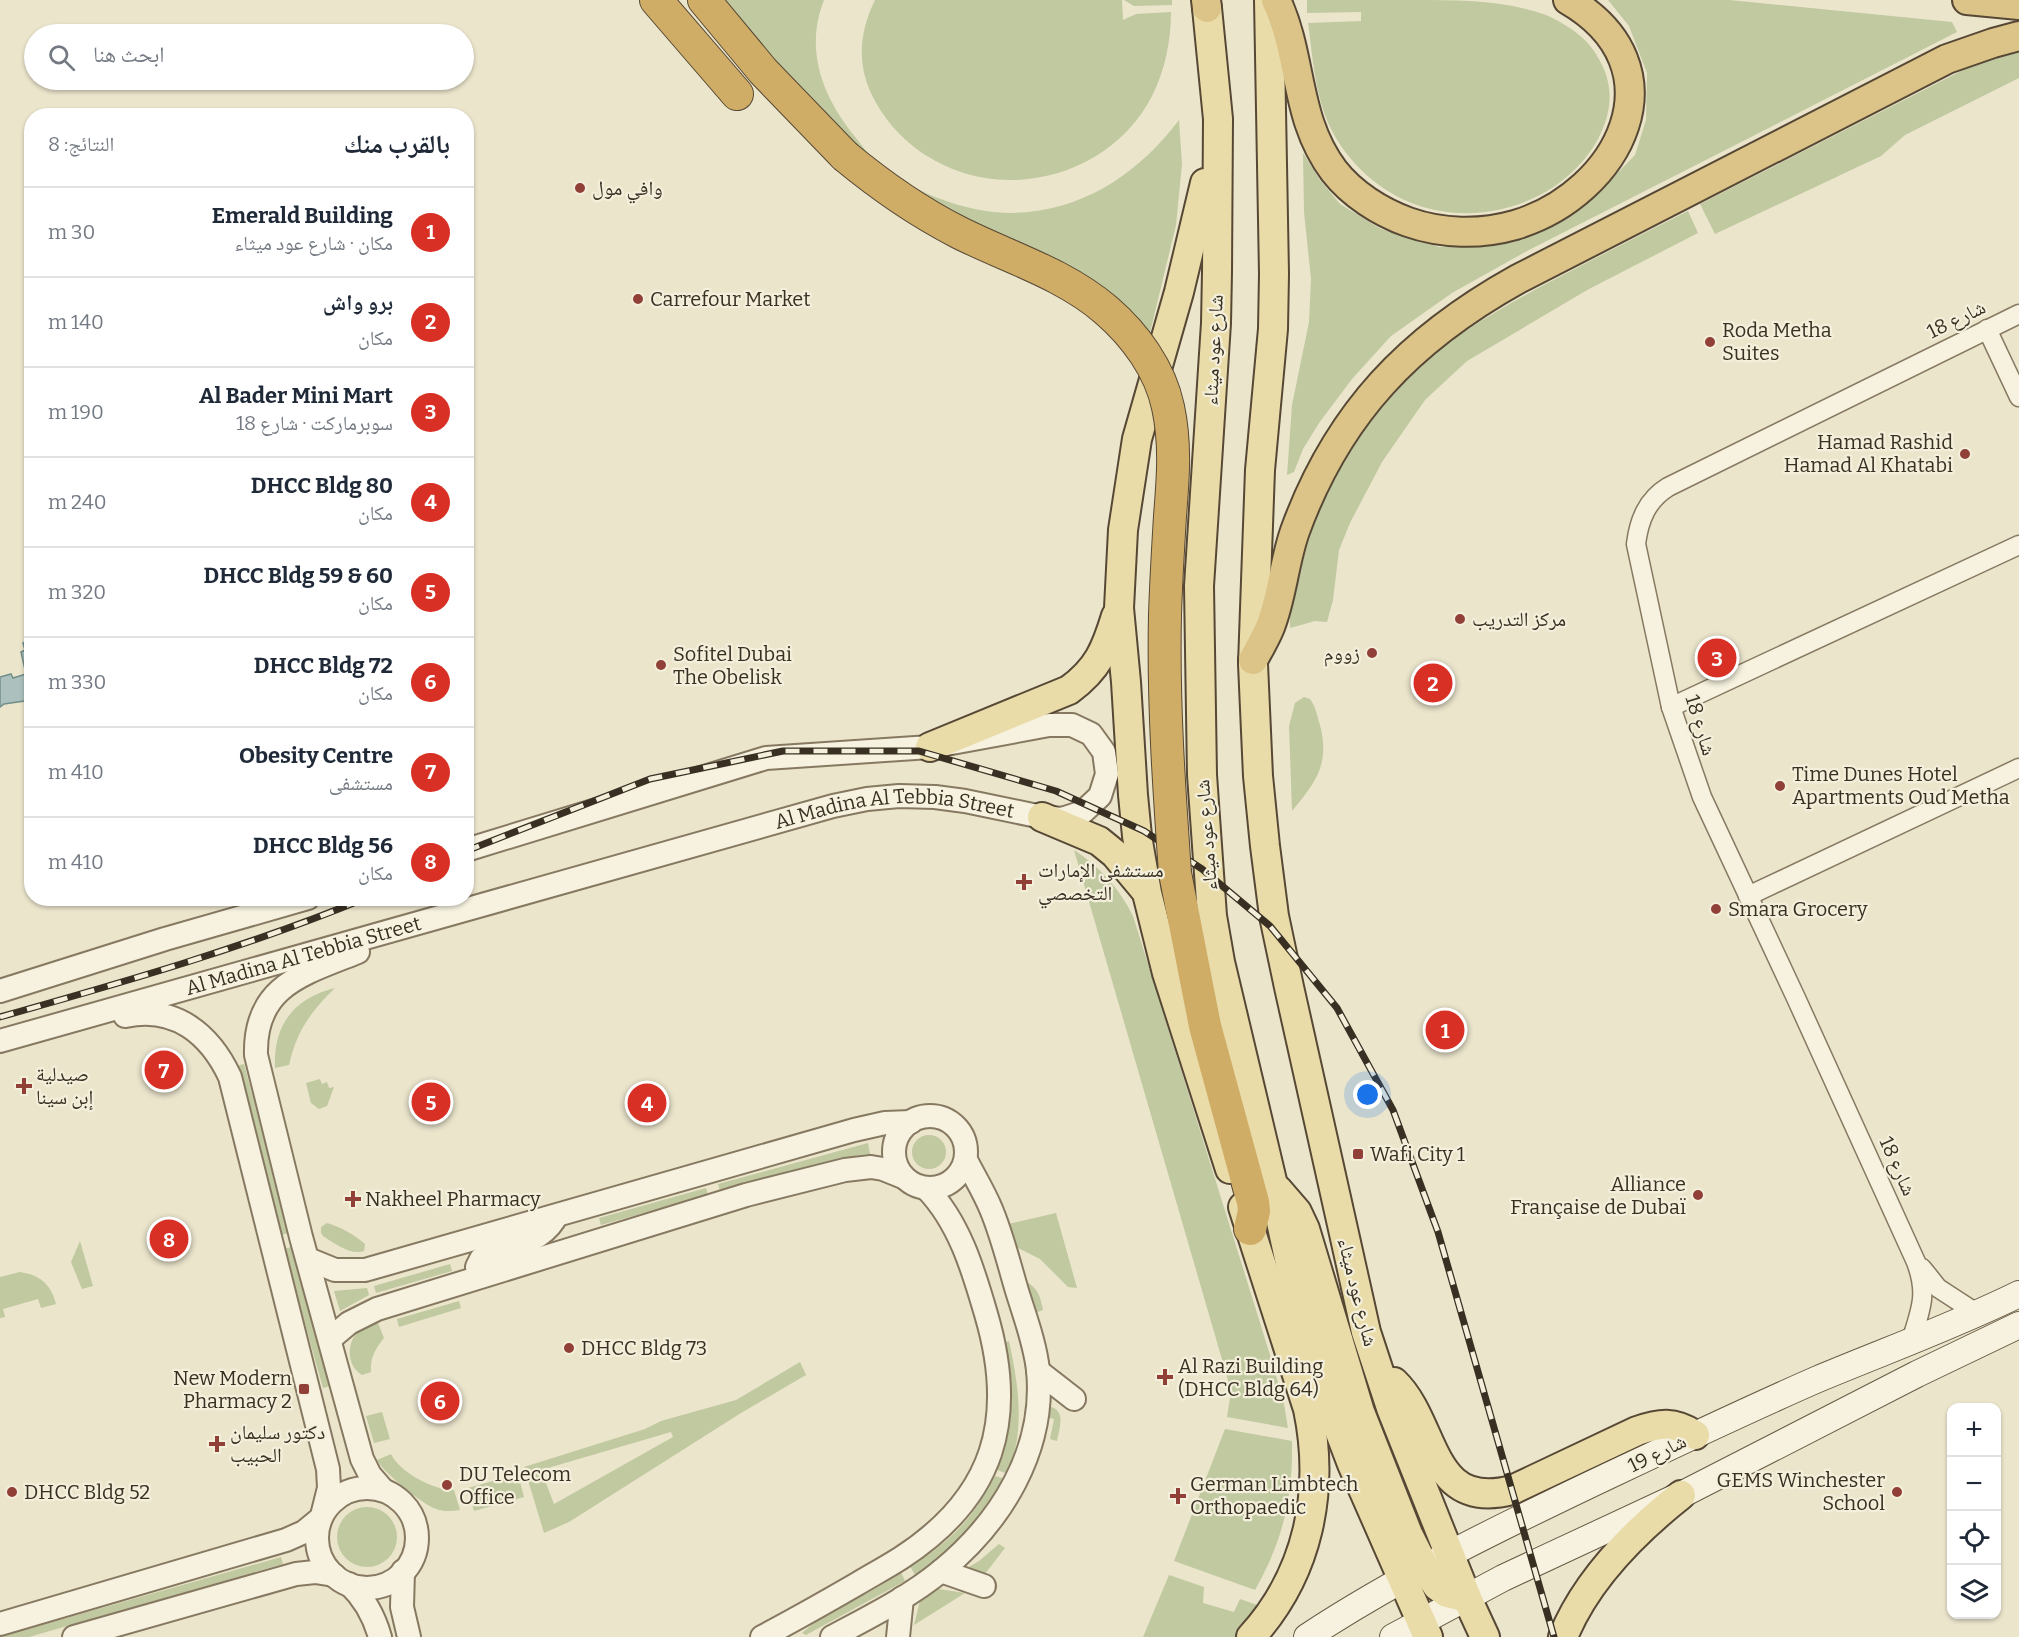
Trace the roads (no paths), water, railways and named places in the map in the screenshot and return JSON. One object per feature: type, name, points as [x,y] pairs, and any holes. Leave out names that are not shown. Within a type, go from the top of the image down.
[{"type":"highway","points":[[656,0],[737,94]]},
{"type":"highway","points":[[704,0],[763,71],[845,156],[909,204],[958,231],[1082,292],[1106,310],[1132,335],[1153,365],[1168,405],[1174,453],[1164,666],[1175,873],[1205,1026],[1253,1202],[1254,1211],[1250,1229]]},
{"type":"highway","points":[[1276,0],[1294,53],[1309,126],[1316,143],[1335,172],[1362,198],[1397,218],[1436,230],[1476,232],[1515,225],[1534,218],[1568,199],[1598,172],[1610,157],[1625,128],[1630,87],[1628,73],[1619,48],[1602,26],[1568,0]]},
{"type":"highway","points":[[1966,0],[2019,5]]},
{"type":"highway","points":[[1253,660],[1270,626],[1294,534],[1316,481],[1345,430],[1362,407],[1387,377],[1421,344],[1467,309],[1518,279],[1947,59],[2019,36]]},
{"type":"main road","name":"شارع عود ميثاء","points":[[1269,0],[1273,329],[1260,470],[1253,660],[1258,776],[1274,916],[1356,1292],[1378,1370],[1467,1598],[1485,1637]]},
{"type":"main road","name":"شارع عود ميثاء","points":[[1207,4],[1218,119],[1216,323],[1199,586],[1202,775],[1212,916],[1220,962],[1296,1288],[1320,1376],[1352,1464],[1414,1574],[1425,1629]]},
{"type":"main road","points":[[1218,119],[1205,186],[1179,292],[1137,439],[1123,530],[1119,608],[1137,837],[1147,892],[1180,1014],[1308,1409],[1314,1439],[1316,1470],[1314,1501],[1298,1561],[1276,1603],[1251,1637]]},
{"type":"main road","points":[[930,747],[1047,700],[1069,690],[1085,679],[1100,660],[1119,608]]},
{"type":"main road","points":[[1042,817],[1080,831],[1099,841],[1115,854],[1147,892]]},
{"type":"main road","name":"شارع 19","points":[[1307,1637],[1357,1605],[1506,1525],[1817,1380],[1978,1314],[2019,1294]]},
{"type":"main road","points":[[1393,1637],[1425,1629],[1467,1598],[1503,1578],[1681,1495],[1917,1374],[2019,1325]]},
{"type":"main road","points":[[1378,1370],[1397,1385],[1406,1396],[1446,1473],[1465,1490],[1478,1494],[1495,1495],[1512,1490],[1651,1426],[1681,1426],[1695,1435]]},
{"type":"main road","points":[[1563,1637],[1585,1594],[1604,1570],[1654,1516],[1681,1495]]},
{"type":"main road","points":[[1414,1574],[1447,1593],[1467,1598]]},
{"type":"street","name":"شارع 18","points":[[1911,1341],[1924,1291],[1917,1262],[1702,797],[1671,706],[1636,544],[1640,521],[1652,501],[1668,487],[2019,314]]},
{"type":"street","points":[[1987,328],[2019,397]]},
{"type":"street","points":[[1671,706],[2019,545]]},
{"type":"street","name":"Al Madina Al Tebbia Street","points":[[0,1041],[833,806],[899,796],[934,797],[1062,819],[1083,812],[1100,796],[1107,774],[1104,752],[1090,734],[1072,725],[1049,725],[930,747],[766,758],[474,848]]},
{"type":"street","points":[[1749,896],[2019,768]]},
{"type":"street","points":[[0,991],[165,939],[280,906]]},
{"type":"street","points":[[74,1637],[296,1574],[315,1572],[363,1587],[378,1586],[392,1581],[403,1571],[415,1552],[416,1528],[406,1506],[383,1490],[370,1475],[362,1459],[256,1055],[259,1026],[272,999],[282,987],[295,978],[390,939],[408,925]]},
{"type":"street","points":[[92,1015],[105,1019],[141,1012],[163,1015],[186,1024],[208,1041],[221,1058],[230,1077],[328,1469],[329,1488],[317,1533],[318,1549],[324,1563],[369,1609],[380,1637]]},
{"type":"street","points":[[308,1259],[335,1270],[348,1272],[365,1270],[854,1130],[911,1122],[927,1116],[936,1116],[952,1123],[958,1128],[965,1143],[966,1160],[991,1209],[1033,1344],[1038,1371],[1036,1422],[1030,1447],[1016,1482],[973,1542],[941,1571],[902,1598],[832,1637]]},
{"type":"street","points":[[903,1177],[897,1168],[894,1147],[903,1128],[911,1122]]},
{"type":"street","points":[[330,1339],[350,1323],[377,1309],[746,1195],[845,1170],[871,1167],[903,1177],[913,1185],[926,1188],[946,1185],[962,1170],[966,1160]]},
{"type":"street","points":[[762,1637],[902,1558],[941,1525],[971,1491],[987,1465],[996,1437],[1000,1406],[1000,1374],[992,1332],[961,1240],[940,1203],[926,1188]]},
{"type":"street","points":[[485,1275],[478,1271],[477,1267],[481,1259],[539,1235],[550,1226],[556,1216]]},
{"type":"street","name":"شارع 18","points":[[1917,1262],[1938,1288],[1978,1314]]},
{"type":"street","points":[[1038,1371],[1074,1398]]},
{"type":"street","points":[[0,1624],[286,1540],[304,1532],[335,1499],[349,1491],[366,1488],[383,1490]]},
{"type":"street","points":[[403,1571],[402,1607],[409,1637]]},
{"type":"street","points":[[941,1571],[984,1586]]},
{"type":"street","points":[[898,1637],[902,1598]]},
{"type":"street","points":[[787,1637],[796,1628],[799,1617]]},
{"type":"railway","points":[[474,848],[650,779],[783,751],[919,751],[1056,791],[1144,831],[1202,869],[1270,926],[1337,1008],[1393,1110],[1438,1232],[1554,1637]]},
{"type":"railway","points":[[0,1017],[231,948],[346,906]]},
{"type":"place","name":"وافي مول","points":[[580,188]]},
{"type":"place","name":"Carrefour Market","points":[[638,299]]},
{"type":"place","name":"Roda Metha Suites","points":[[1710,342]]},
{"type":"place","name":"Hamad Rashid Hamad Al Khatabi","points":[[1965,454]]},
{"type":"place","name":"مركز التدريب","points":[[1460,619]]},
{"type":"place","name":"زووم","points":[[1372,653]]},
{"type":"place","name":"Al Bader Mini Mart","points":[[1717,658]]},
{"type":"place","name":"Sofitel Dubai The Obelisk","points":[[661,665]]},
{"type":"place","name":"برو واش","points":[[1433,683]]},
{"type":"place","name":"Time Dunes Hotel Apartments Oud Metha","points":[[1780,786]]},
{"type":"place","name":"مستشفى الإمارات التخصصي","points":[[1024,882]]},
{"type":"place","name":"Smara Grocery","points":[[1716,909]]},
{"type":"place","name":"Emerald Building","points":[[1445,1030]]},
{"type":"place","name":"Obesity Centre","points":[[164,1070]]},
{"type":"place","name":"صيدلية إبن سينا","points":[[24,1086]]},
{"type":"place","name":"DHCC Bldg 59 & 60","points":[[431,1102]]},
{"type":"place","name":"DHCC Bldg 80","points":[[647,1103]]},
{"type":"place","name":"Wafi City 1","points":[[1358,1154]]},
{"type":"place","name":"Alliance Française de Dubaï","points":[[1698,1195]]},
{"type":"place","name":"Nakheel Pharmacy","points":[[353,1199]]},
{"type":"place","name":"DHCC Bldg 56","points":[[169,1239]]},
{"type":"place","name":"DHCC Bldg 73","points":[[569,1348]]},
{"type":"place","name":"Al Razi Building (DHCC Bldg 64)","points":[[1165,1377]]},
{"type":"place","name":"New Modern Pharmacy 2","points":[[304,1389]]},
{"type":"place","name":"DHCC Bldg 72","points":[[440,1401]]},
{"type":"place","name":"دكتور سليمان الحبيب","points":[[217,1444]]},
{"type":"place","name":"DU Telecom Office","points":[[447,1485]]},
{"type":"place","name":"DHCC Bldg 52","points":[[12,1492]]},
{"type":"place","name":"GEMS Winchester School","points":[[1897,1492]]},
{"type":"place","name":"German Limbtech Orthopaedic","points":[[1178,1496]]}]
